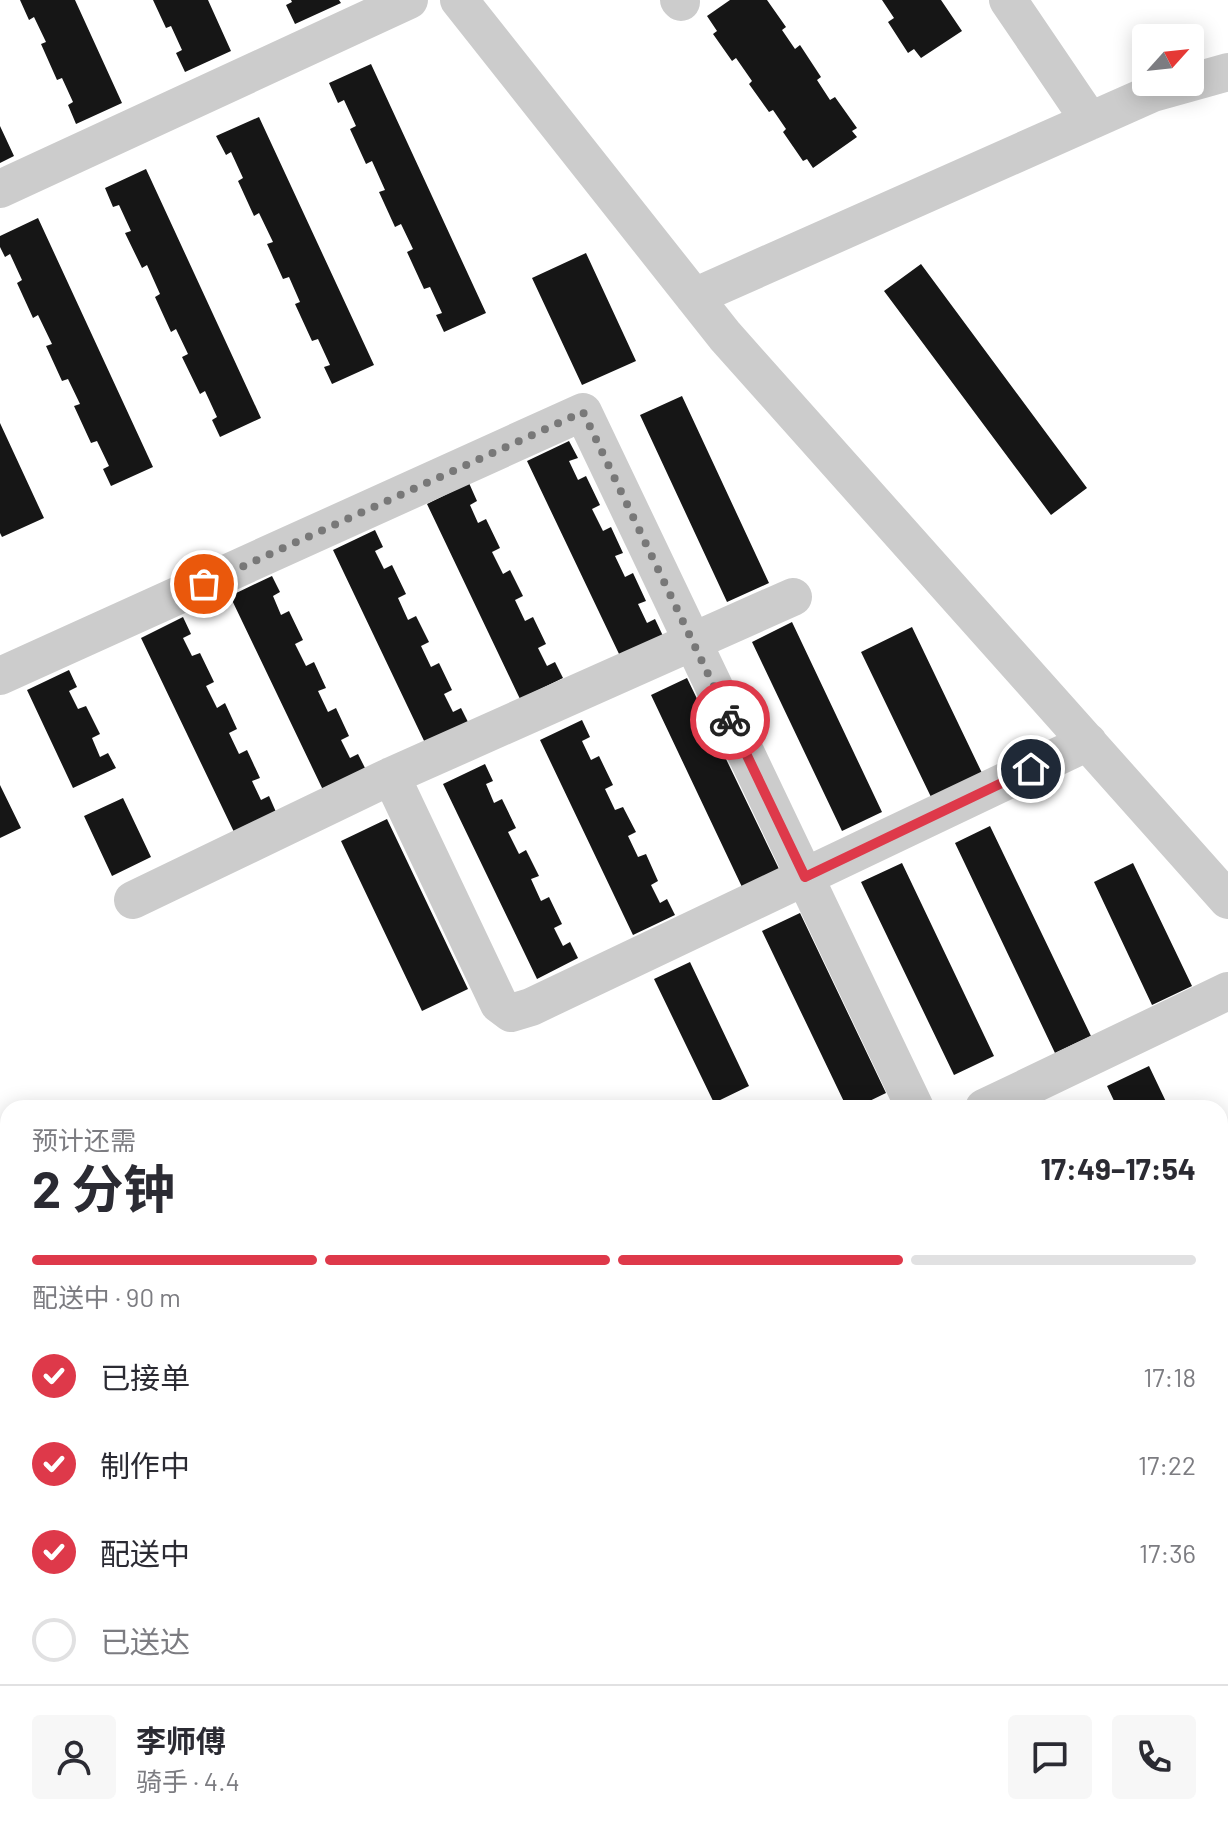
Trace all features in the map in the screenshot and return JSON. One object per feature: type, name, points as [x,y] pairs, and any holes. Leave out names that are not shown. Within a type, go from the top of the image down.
[{"type":"street","points":[[0,189],[409,0]]},
{"type":"street","points":[[459,0],[725,336],[1228,900]]},
{"type":"street","points":[[1008,0],[1090,121]]},
{"type":"street","points":[[694,297],[1153,93],[1228,72]]},
{"type":"street","points":[[0,676],[583,412],[911,1100]]},
{"type":"street","points":[[133,900],[391,776],[793,597]]},
{"type":"street","points":[[391,776],[499,1004],[511,1013],[531,1007],[1088,742]]},
{"type":"street","points":[[1001,1100],[1228,991]]},
{"type":"building","points":[[20,0],[75,0],[122,103],[76,124],[68,105],[73,102],[62,78],[57,80],[41,44],[46,42],[34,17],[29,20]]},
{"type":"building","points":[[153,0],[208,0],[231,51],[185,72],[176,53],[182,50],[171,26],[166,28]]},
{"type":"building","points":[[291,0],[339,0],[341,3],[295,24],[286,5]]},
{"type":"building","points":[[730,0],[767,0],[786,27],[782,30],[795,49],[800,45],[821,77],[817,80],[830,100],[835,97],[857,128],[852,131],[857,137],[813,168],[807,159],[803,161],[783,132],[786,129],[773,110],[769,112],[749,84],[752,81],[736,58],[732,61],[713,34],[717,31],[707,16]]},
{"type":"building","points":[[882,0],[941,0],[962,31],[921,58],[914,49],[908,53],[888,22],[894,18]]},
{"type":"building","points":[[371,64],[486,313],[444,332],[436,315],[442,313],[430,287],[424,289],[407,252],[413,249],[401,224],[395,227],[379,192],[385,190],[372,161],[366,164],[350,129],[356,126],[344,100],[338,103],[329,83]]},
{"type":"building","points":[[259,117],[374,365],[332,384],[324,367],[330,365],[318,339],[312,341],[295,304],[300,302],[289,277],[283,279],[267,244],[273,242],[259,213],[254,216],[238,181],[243,178],[231,152],[226,155],[216,136]]},
{"type":"building","points":[[0,126],[14,156],[0,163]]},
{"type":"building","points":[[146,169],[261,418],[220,437],[212,420],[217,417],[205,391],[200,394],[182,357],[188,354],[176,329],[171,332],[155,297],[160,294],[147,265],[142,268],[125,233],[131,231],[119,205],[113,207],[105,188]]},
{"type":"building","points":[[38,218],[153,467],[111,486],[103,469],[109,466],[97,441],[91,443],[74,406],[80,404],[68,379],[62,381],[46,346],[52,344],[38,315],[33,318],[17,283],[22,280],[10,254],[5,257],[0,247],[0,236]]},
{"type":"building","points":[[586,253],[636,361],[582,385],[532,278]]},
{"type":"building","points":[[921,264],[1087,488],[1051,515],[884,291]]},
{"type":"building","points":[[682,396],[769,583],[727,602],[640,415]]},
{"type":"building","points":[[0,423],[44,518],[2,537],[0,533]]},
{"type":"building","points":[[569,441],[578,458],[569,461],[578,480],[586,476],[600,505],[592,509],[603,531],[611,527],[623,553],[615,556],[625,577],[633,573],[646,601],[638,604],[647,623],[655,619],[663,636],[620,656],[527,461]]},
{"type":"building","points":[[469,483],[477,501],[470,505],[478,523],[486,519],[500,548],[492,552],[503,574],[510,570],[523,596],[515,600],[525,621],[533,617],[546,644],[538,648],[547,666],[555,662],[563,678],[520,699],[427,504]]},
{"type":"building","points":[[375,530],[383,547],[375,551],[384,569],[392,565],[406,594],[398,598],[408,620],[416,616],[429,642],[421,646],[431,667],[439,663],[452,690],[444,694],[453,712],[461,708],[469,724],[426,745],[333,550]]},
{"type":"building","points":[[272,576],[280,592],[273,596],[281,615],[289,611],[303,640],[295,644],[306,666],[314,662],[326,688],[318,691],[328,712],[336,708],[349,736],[341,740],[350,758],[358,754],[366,770],[323,790],[230,596]]},
{"type":"building","points":[[183,617],[191,634],[183,638],[192,656],[200,653],[214,682],[206,686],[217,708],[225,703],[237,729],[229,733],[239,754],[247,750],[260,778],[252,781],[261,800],[269,796],[276,812],[234,832],[141,638]]},
{"type":"building","points":[[792,622],[882,812],[842,831],[752,642]]},
{"type":"building","points":[[912,627],[982,773],[931,797],[861,652]]},
{"type":"building","points":[[69,670],[77,687],[69,691],[78,709],[86,706],[100,734],[92,738],[100,757],[108,753],[116,768],[73,788],[27,690]]},
{"type":"building","points":[[687,678],[779,869],[742,887],[651,695]]},
{"type":"building","points":[[582,720],[590,737],[582,741],[591,760],[599,756],[613,785],[605,789],[615,810],[623,807],[636,832],[628,836],[638,857],[646,854],[658,881],[651,885],[660,903],[667,899],[675,915],[633,935],[540,740]]},
{"type":"building","points":[[485,764],[493,781],[486,784],[494,803],[502,799],[516,828],[508,832],[519,854],[526,850],[539,876],[531,879],[541,901],[549,897],[562,924],[554,928],[563,946],[570,942],[578,958],[537,979],[443,784]]},
{"type":"building","points":[[0,785],[21,828],[0,838]]},
{"type":"building","points":[[123,798],[151,857],[112,876],[84,816]]},
{"type":"building","points":[[387,819],[468,989],[422,1011],[341,841]]},
{"type":"building","points":[[990,826],[1091,1036],[1055,1053],[955,843]]},
{"type":"building","points":[[902,863],[994,1056],[954,1075],[861,882]]},
{"type":"building","points":[[1133,863],[1192,986],[1152,1005],[1094,882]]},
{"type":"building","points":[[800,913],[886,1093],[872,1100],[843,1100],[762,931]]},
{"type":"building","points":[[690,962],[749,1086],[720,1100],[713,1100],[654,979]]},
{"type":"building","points":[[1149,1066],[1165,1100],[1114,1100],[1107,1086]]},
{"type":"way so far","points":[[204,584],[583,412],[730,720]]},
{"type":"route","points":[[730,720],[805,877],[1031,769]]}]
